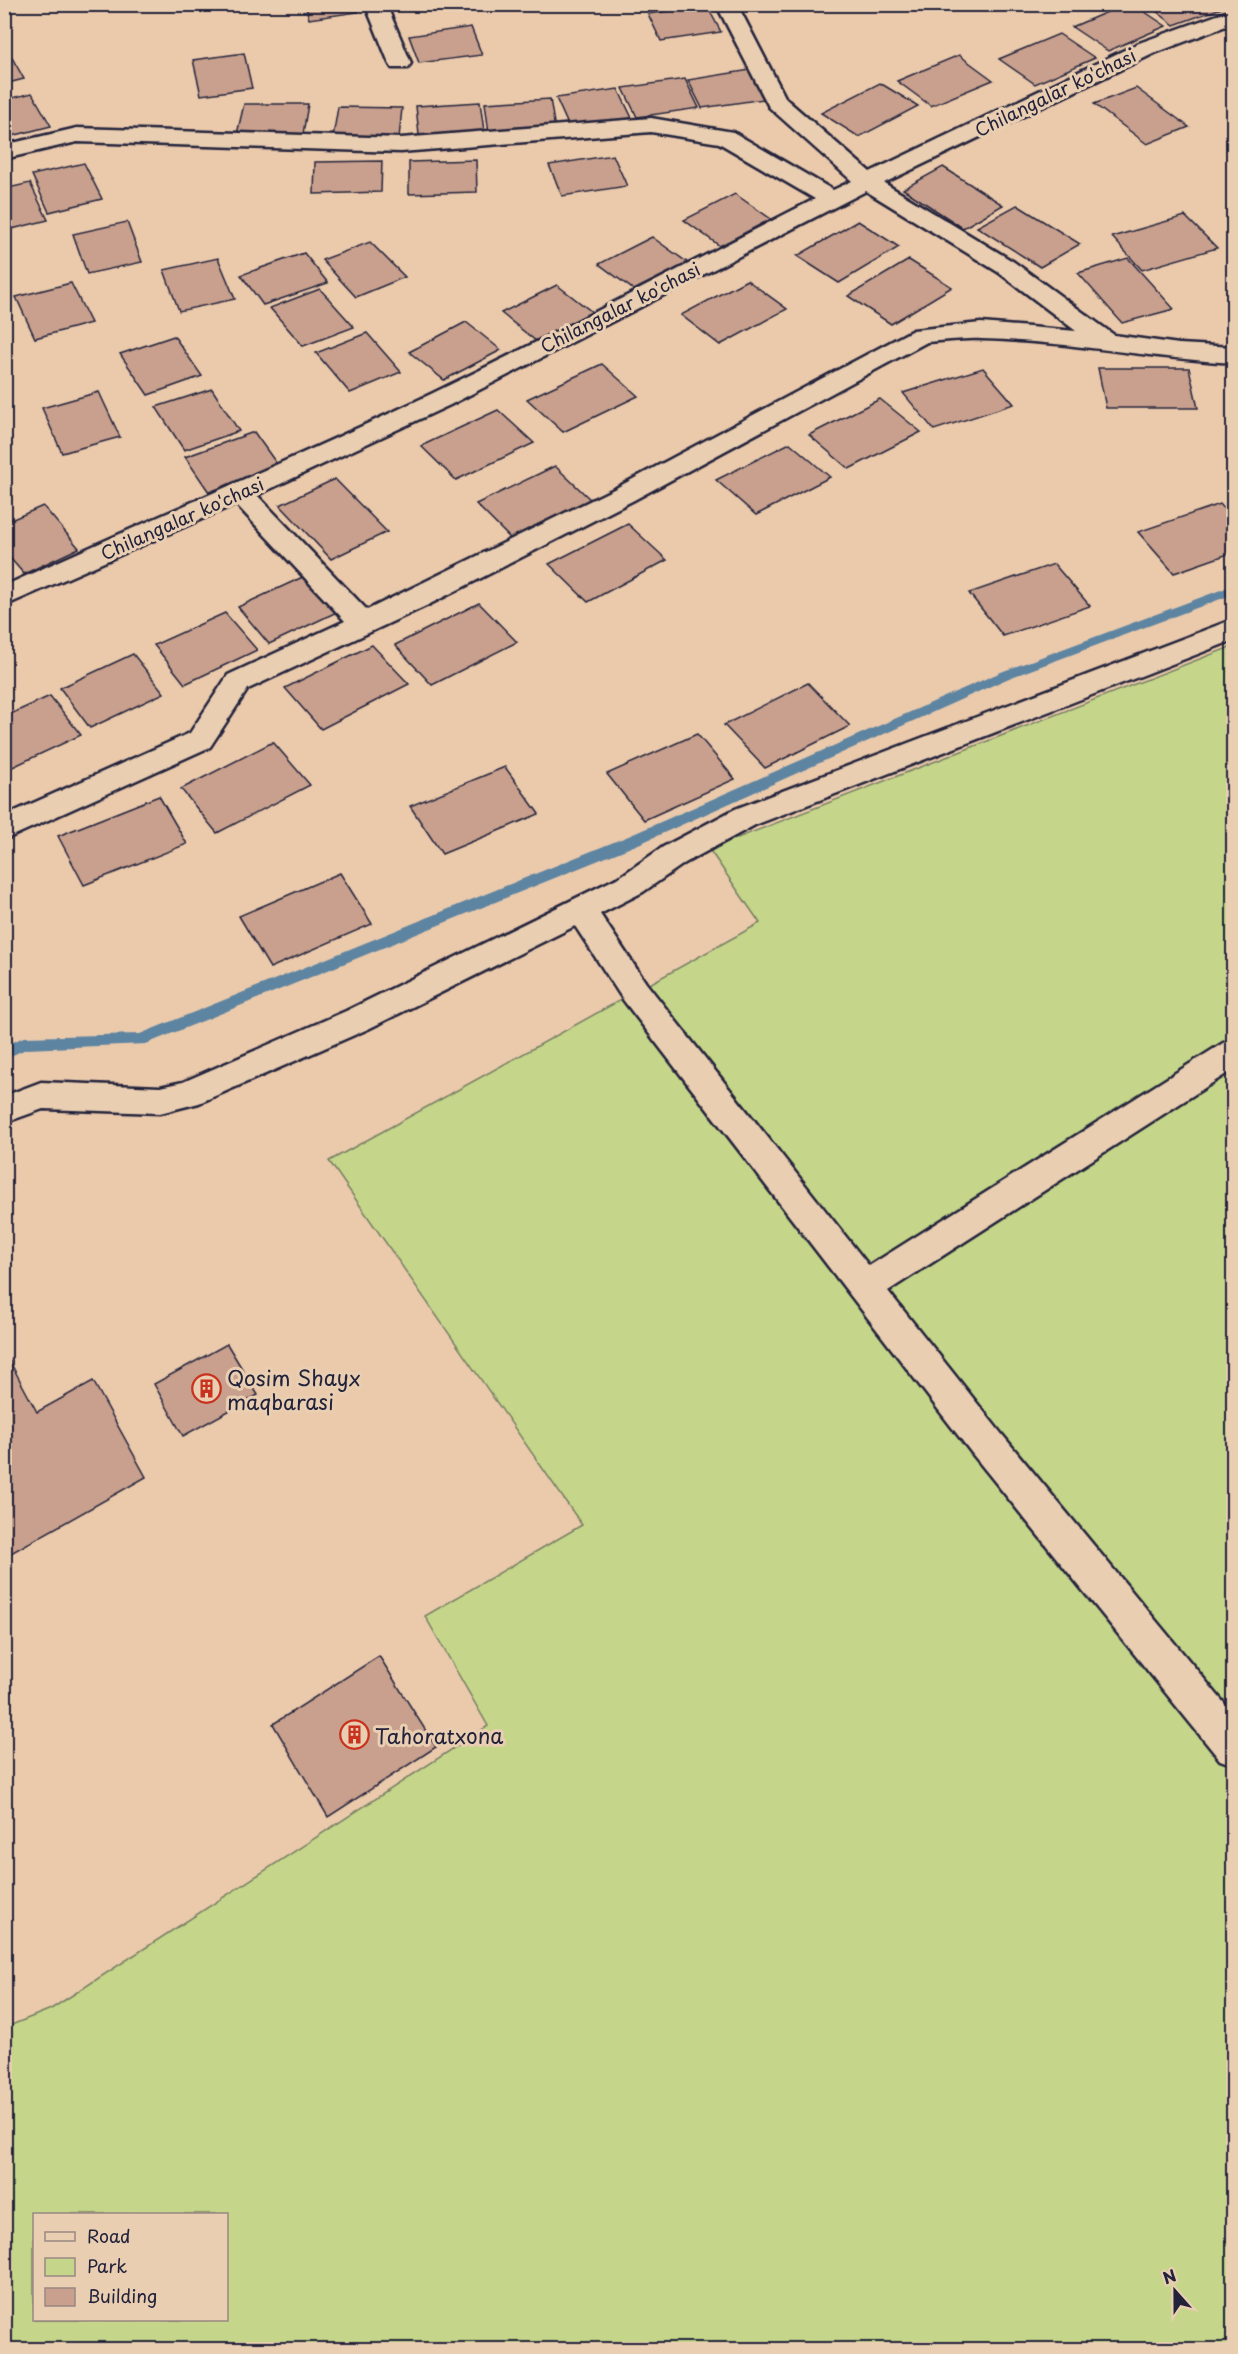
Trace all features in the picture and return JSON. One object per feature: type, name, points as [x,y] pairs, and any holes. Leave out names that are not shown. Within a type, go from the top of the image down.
[{"type":"street","points":[[375,4],[400,63]]},
{"type":"street","points":[[726,4],[777,102],[867,183],[1006,267],[1106,342]]},
{"type":"street","name":"Chilangalar ko'chasi","points":[[4,597],[192,511],[240,493],[441,399],[832,199],[1147,48],[1233,15]]},
{"type":"street","points":[[4,152],[77,135],[401,145],[651,125],[726,137],[832,199]]},
{"type":"street","points":[[4,829],[200,740],[238,682],[364,624],[625,494],[922,335],[981,331],[1106,342],[1179,352],[1233,355]]},
{"type":"street","points":[[240,493],[364,624]]},
{"type":"street","points":[[4,1110],[41,1095],[160,1100],[188,1094],[357,1020],[581,910],[632,884],[674,855],[745,817],[1233,629]]},
{"type":"street","points":[[581,910],[635,992],[987,1444],[1233,1746]]},
{"type":"street","points":[[865,1287],[1233,1052]]},
{"type":"green space","points":[[1233,646],[1233,2349],[5,2349],[4,2028],[51,2009],[488,1726],[425,1616],[582,1525],[329,1161],[760,923],[709,849]]},
{"type":"building","points":[[305,4],[356,4],[358,12],[309,19]]},
{"type":"building","points":[[1126,4],[1133,4],[1166,26],[1108,51],[1072,27]]},
{"type":"building","points":[[1147,4],[1233,4],[1174,25]]},
{"type":"building","points":[[707,6],[721,32],[661,41],[648,14]]},
{"type":"building","points":[[471,27],[482,55],[419,63],[409,36]]},
{"type":"building","points":[[1059,34],[1095,58],[1035,84],[999,59]]},
{"type":"building","points":[[6,47],[24,79],[4,84],[4,48]]},
{"type":"building","points":[[244,53],[252,88],[201,95],[193,60]]},
{"type":"building","points":[[959,55],[993,80],[931,106],[897,81]]},
{"type":"building","points":[[750,70],[764,99],[702,108],[688,80]]},
{"type":"building","points":[[685,79],[699,108],[637,117],[623,88]]},
{"type":"building","points":[[880,83],[918,106],[859,137],[821,113]]},
{"type":"building","points":[[1136,88],[1189,127],[1147,144],[1094,104]]},
{"type":"building","points":[[618,89],[632,118],[569,127],[556,98]]},
{"type":"building","points":[[32,93],[51,126],[4,138],[4,100]]},
{"type":"building","points":[[550,99],[555,129],[489,133],[485,103]]},
{"type":"building","points":[[480,102],[484,131],[419,135],[416,106]]},
{"type":"building","points":[[244,104],[308,104],[303,134],[237,134]]},
{"type":"building","points":[[338,107],[402,108],[399,138],[333,137]]},
{"type":"building","points":[[613,155],[627,186],[562,196],[549,165]]},
{"type":"building","points":[[476,160],[477,192],[409,194],[409,162]]},
{"type":"building","points":[[382,161],[381,192],[314,194],[315,162]]},
{"type":"building","points":[[84,163],[102,199],[49,212],[32,175]]},
{"type":"building","points":[[943,167],[1003,205],[963,228],[903,189]]},
{"type":"building","points":[[30,183],[48,220],[4,231],[4,189]]},
{"type":"building","points":[[735,194],[771,219],[720,246],[684,220]]},
{"type":"building","points":[[1017,205],[1080,244],[1040,267],[977,227]]},
{"type":"building","points":[[1185,216],[1217,248],[1142,270],[1112,237]]},
{"type":"building","points":[[858,221],[899,247],[839,283],[797,256]]},
{"type":"building","points":[[127,222],[142,262],[87,274],[73,234]]},
{"type":"building","points":[[652,237],[688,263],[634,290],[599,264]]},
{"type":"building","points":[[370,242],[405,277],[356,297],[322,260]]},
{"type":"building","points":[[304,253],[328,283],[263,305],[241,275]]},
{"type":"building","points":[[218,258],[235,299],[179,311],[164,270]]},
{"type":"building","points":[[1128,258],[1174,309],[1122,323],[1078,273]]},
{"type":"building","points":[[909,260],[952,287],[891,324],[848,296]]},
{"type":"building","points":[[747,280],[787,309],[720,345],[681,315]]},
{"type":"building","points":[[71,283],[91,323],[35,338],[16,297]]},
{"type":"building","points":[[557,285],[592,312],[536,341],[501,313]]},
{"type":"building","points":[[320,289],[354,327],[303,346],[270,308]]},
{"type":"building","points":[[466,322],[501,350],[444,380],[409,352]]},
{"type":"building","points":[[367,333],[401,372],[350,393],[316,353]]},
{"type":"building","points":[[174,336],[202,376],[148,395],[120,354]]},
{"type":"building","points":[[602,364],[638,396],[563,432],[527,399]]},
{"type":"building","points":[[983,368],[1014,404],[934,430],[903,393]]},
{"type":"building","points":[[1098,368],[1189,368],[1198,408],[1106,408]]},
{"type":"building","points":[[212,389],[239,431],[184,450],[156,407]]},
{"type":"building","points":[[99,392],[120,437],[62,453],[42,408]]},
{"type":"building","points":[[880,399],[921,432],[849,469],[809,435]]},
{"type":"building","points":[[498,410],[534,443],[456,480],[421,446]]},
{"type":"building","points":[[254,432],[279,467],[209,492],[185,457]]},
{"type":"building","points":[[790,443],[830,477],[756,515],[716,480]]},
{"type":"building","points":[[555,466],[592,501],[512,540],[476,504]]},
{"type":"building","points":[[335,479],[387,532],[331,559],[280,505]]},
{"type":"building","points":[[1220,504],[1234,520],[1234,552],[1174,573],[1138,532]]},
{"type":"building","points":[[43,506],[79,548],[24,574],[4,551],[4,523]]},
{"type":"building","points":[[628,524],[667,560],[588,602],[549,564]]},
{"type":"building","points":[[1054,564],[1090,606],[1003,636],[969,593]]},
{"type":"building","points":[[307,575],[339,611],[269,644],[238,607]]},
{"type":"building","points":[[479,603],[517,642],[432,685],[395,645]]},
{"type":"building","points":[[225,613],[257,650],[185,684],[154,645]]},
{"type":"building","points":[[372,645],[409,684],[321,729],[285,688]]},
{"type":"building","points":[[133,654],[164,693],[90,728],[60,688]]},
{"type":"building","points":[[808,683],[850,726],[765,768],[724,725]]},
{"type":"building","points":[[50,696],[81,735],[4,771],[4,717]]},
{"type":"building","points":[[697,734],[735,779],[644,820],[607,774]]},
{"type":"building","points":[[273,742],[310,785],[217,833],[181,789]]},
{"type":"building","points":[[505,767],[539,814],[442,854],[410,806]]},
{"type":"building","points":[[159,796],[187,844],[84,885],[58,836]]},
{"type":"building","points":[[340,873],[372,924],[270,968],[239,916]]},
{"type":"building","name":"Qosim Shayx maqbarasi","points":[[227,1344],[258,1395],[183,1436],[154,1384]]},
{"type":"building","points":[[9,1360],[37,1412],[93,1381],[146,1477],[4,1557],[4,1363]]},
{"type":"building","name":"Tahoratxona","points":[[379,1656],[436,1747],[328,1817],[273,1724]]},
{"type":"waterway","points":[[4,1053],[24,1043],[141,1040],[636,839],[1005,675],[1234,589]]},
{"type":"place","name":"Qosim Shayx maqbarasi","points":[[206,1389]]},
{"type":"place","name":"Tahoratxona","points":[[354,1735]]}]
